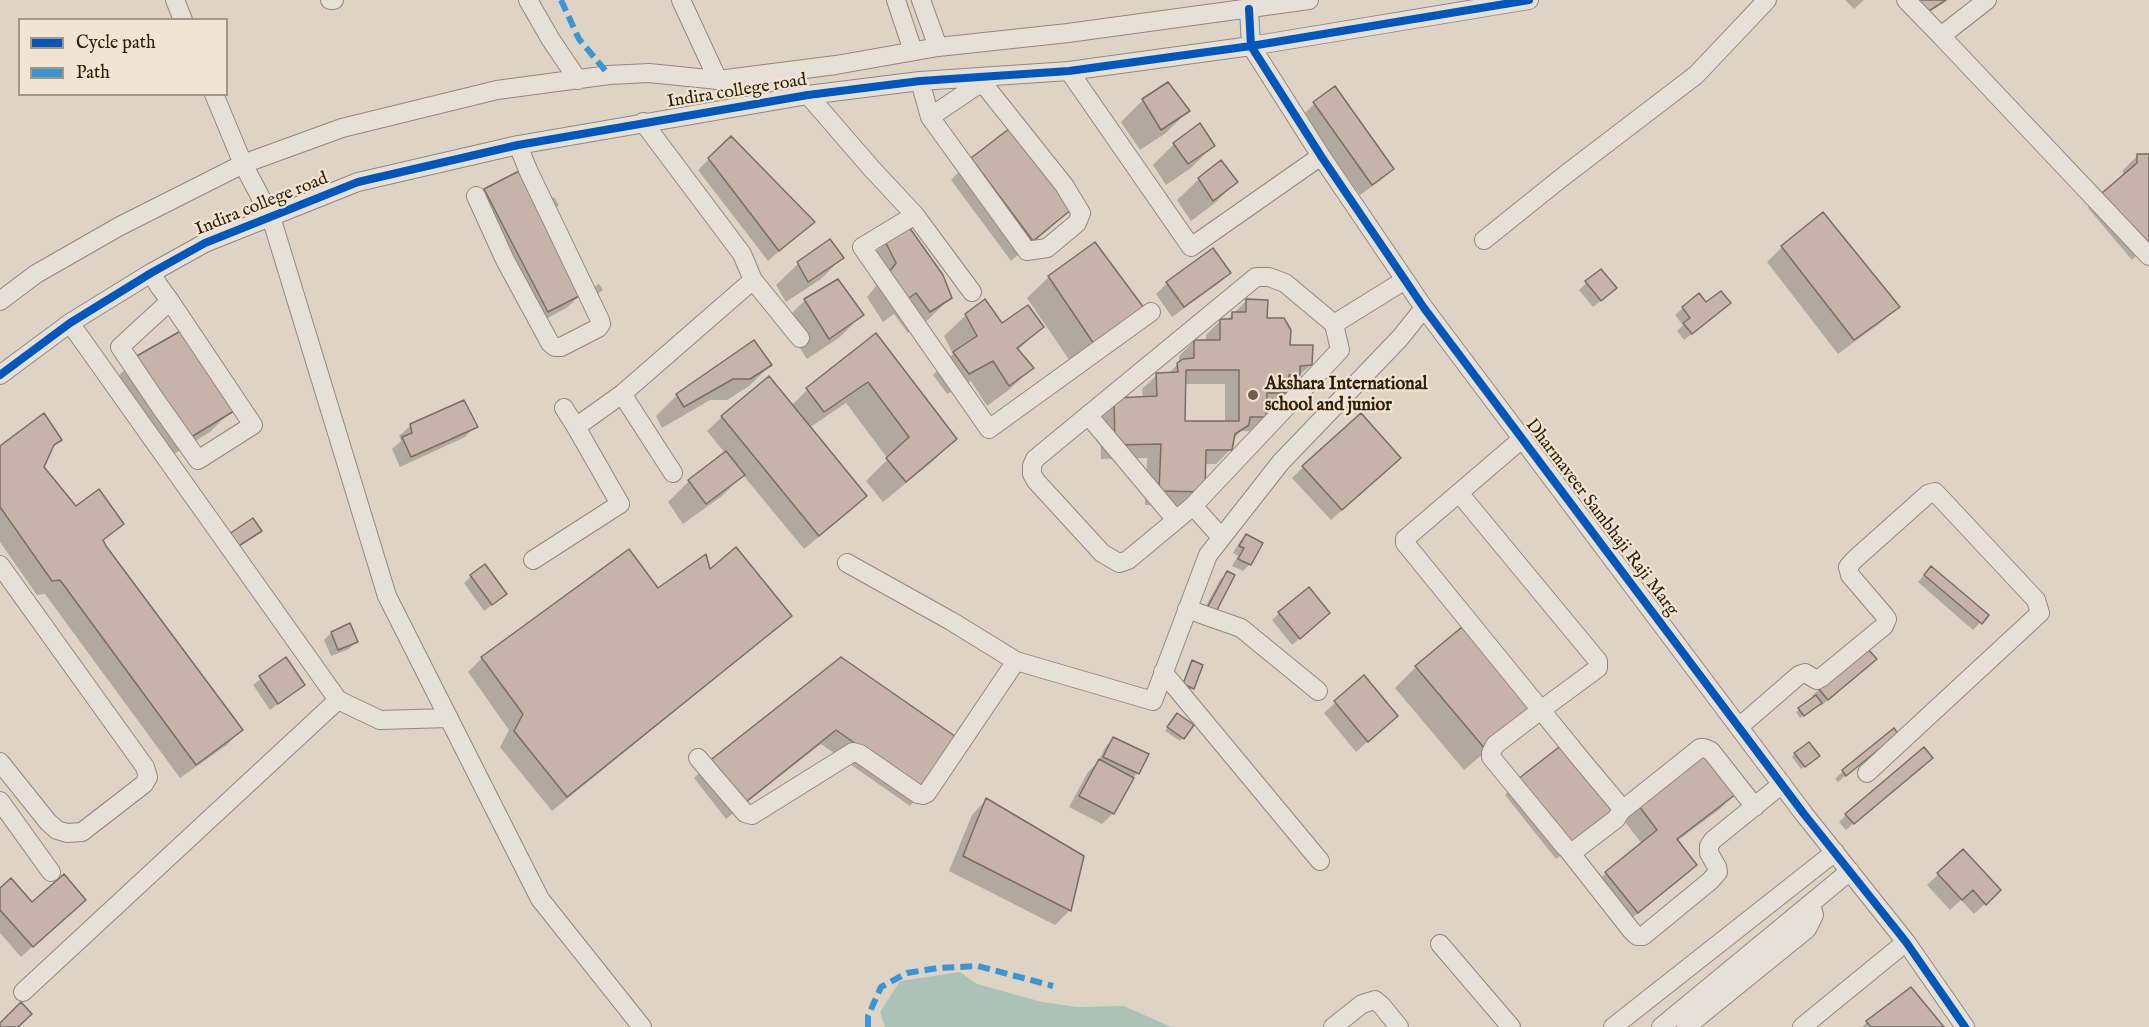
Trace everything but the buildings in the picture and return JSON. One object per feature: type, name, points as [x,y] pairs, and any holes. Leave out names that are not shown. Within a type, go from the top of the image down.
[{"type":"street","points":[[175,0],[182,18]]},
{"type":"street","points":[[528,0],[578,80]]},
{"type":"street","points":[[681,0],[718,80]]},
{"type":"street","points":[[896,0],[913,51]]},
{"type":"street","points":[[921,0],[938,47]]},
{"type":"street","name":"Indira college road","points":[[0,300],[36,274],[120,226],[243,164],[342,128],[497,90],[649,73],[718,80],[836,65],[938,47],[1309,0]]},
{"type":"street","name":"Indira college road","points":[[0,375],[70,322],[205,243],[358,182],[518,145],[808,95],[920,81],[1069,70],[1251,46],[1529,0]]},
{"type":"street","points":[[1484,240],[1696,75],[1767,0]]},
{"type":"street","points":[[1906,0],[2149,256]]},
{"type":"street","points":[[1941,36],[1987,0]]},
{"type":"street","name":"Dharmaveer Sambhaji Raji Marg","points":[[1249,9],[1251,46],[1321,156],[1424,308],[1782,784],[1906,942],[1965,1027]]},
{"type":"street","points":[[1069,70],[1191,247],[1321,156]]},
{"type":"street","points":[[920,81],[930,117],[1027,251],[1047,248],[1077,223],[1081,213],[1064,185],[982,82],[930,117]]},
{"type":"street","points":[[808,95],[915,215],[972,292]]},
{"type":"street","points":[[215,96],[243,164],[271,217],[387,596],[540,899],[642,1027]]},
{"type":"street","points":[[644,122],[742,254],[753,280],[800,338]]},
{"type":"street","points":[[476,196],[505,260],[550,343],[555,347],[561,347],[598,328],[601,324],[600,320],[518,145]]},
{"type":"street","points":[[915,215],[862,247],[989,429],[1151,312]]},
{"type":"street","points":[[151,273],[170,301],[253,425],[198,460],[120,346],[170,301]]},
{"type":"street","points":[[1256,277],[1269,277],[1285,283],[1334,324],[1340,350],[1193,506],[1128,560],[1119,563],[1102,553],[1036,482],[1032,474],[1035,459],[1088,415],[1256,277]]},
{"type":"street","points":[[576,427],[622,394],[753,280]]},
{"type":"street","points":[[1334,324],[1406,280]]},
{"type":"street","points":[[847,563],[951,621],[1016,661],[1153,701],[1208,555],[1281,462],[1400,338],[1424,308]]},
{"type":"street","points":[[70,322],[338,700],[380,720],[449,718]]},
{"type":"street","points":[[622,394],[673,473]]},
{"type":"street","points":[[533,560],[620,504],[564,408]]},
{"type":"street","points":[[1088,415],[1176,520]]},
{"type":"street","points":[[1522,438],[1407,536],[1405,543],[1620,806],[1621,811]]},
{"type":"street","points":[[1739,727],[1799,675],[1805,674],[1817,680],[1822,678],[1884,626],[1887,619],[1850,575],[1848,567],[1928,494],[1935,492],[2036,600],[2040,613],[1867,773]]},
{"type":"street","points":[[1459,493],[1598,661],[1598,668],[1495,745],[1491,757],[1637,936],[1643,936],[1710,881],[1718,872],[1709,853],[1709,846],[1713,840],[1782,784]]},
{"type":"street","points":[[1193,506],[1221,537]]},
{"type":"street","points":[[0,565],[145,767],[148,777],[144,784],[82,832],[66,832],[57,830],[48,822],[0,762]]},
{"type":"street","points":[[1187,609],[1241,628],[1318,691]]},
{"type":"street","points":[[698,758],[745,813],[752,815],[853,752],[860,754],[918,794],[923,795],[927,793],[1016,661]]},
{"type":"street","points":[[1163,672],[1320,861]]},
{"type":"street","points":[[23,992],[338,700]]},
{"type":"street","points":[[1569,851],[1579,849],[1609,826],[1621,811],[1700,748],[1711,751],[1755,807]]},
{"type":"street","points":[[0,801],[51,872]]},
{"type":"street","points":[[1613,1027],[1835,852]]},
{"type":"street","points":[[1661,1027],[1850,871]]},
{"type":"street","points":[[1686,1027],[1807,929],[1814,915],[1811,904]]},
{"type":"street","points":[[1802,1027],[1906,942]]},
{"type":"street","points":[[1440,944],[1511,1027]]},
{"type":"street","points":[[1333,1027],[1362,1004],[1375,1000],[1399,1027]]},
{"type":"shaded area","points":[[960,972],[977,984],[1042,1002],[1077,1007],[1124,1006],[1171,1027],[885,1027],[880,1012],[900,981]]},
{"type":"marked path","points":[[561,0],[579,39],[609,75]]},
{"type":"marked path","points":[[868,1027],[868,1016],[881,987],[907,973],[938,968],[978,966],[1053,986]]},
{"type":"cycle path","points":[[0,375],[70,323],[205,243],[358,182],[518,145],[808,95],[920,81],[1069,71],[1251,46],[1529,0]]},
{"type":"cycle path","points":[[1249,9],[1251,46],[1321,156],[1424,308],[1804,814],[1906,942],[1965,1027]]},
{"type":"place","name":"Akshara International school and junior","points":[[1253,395]]}]
